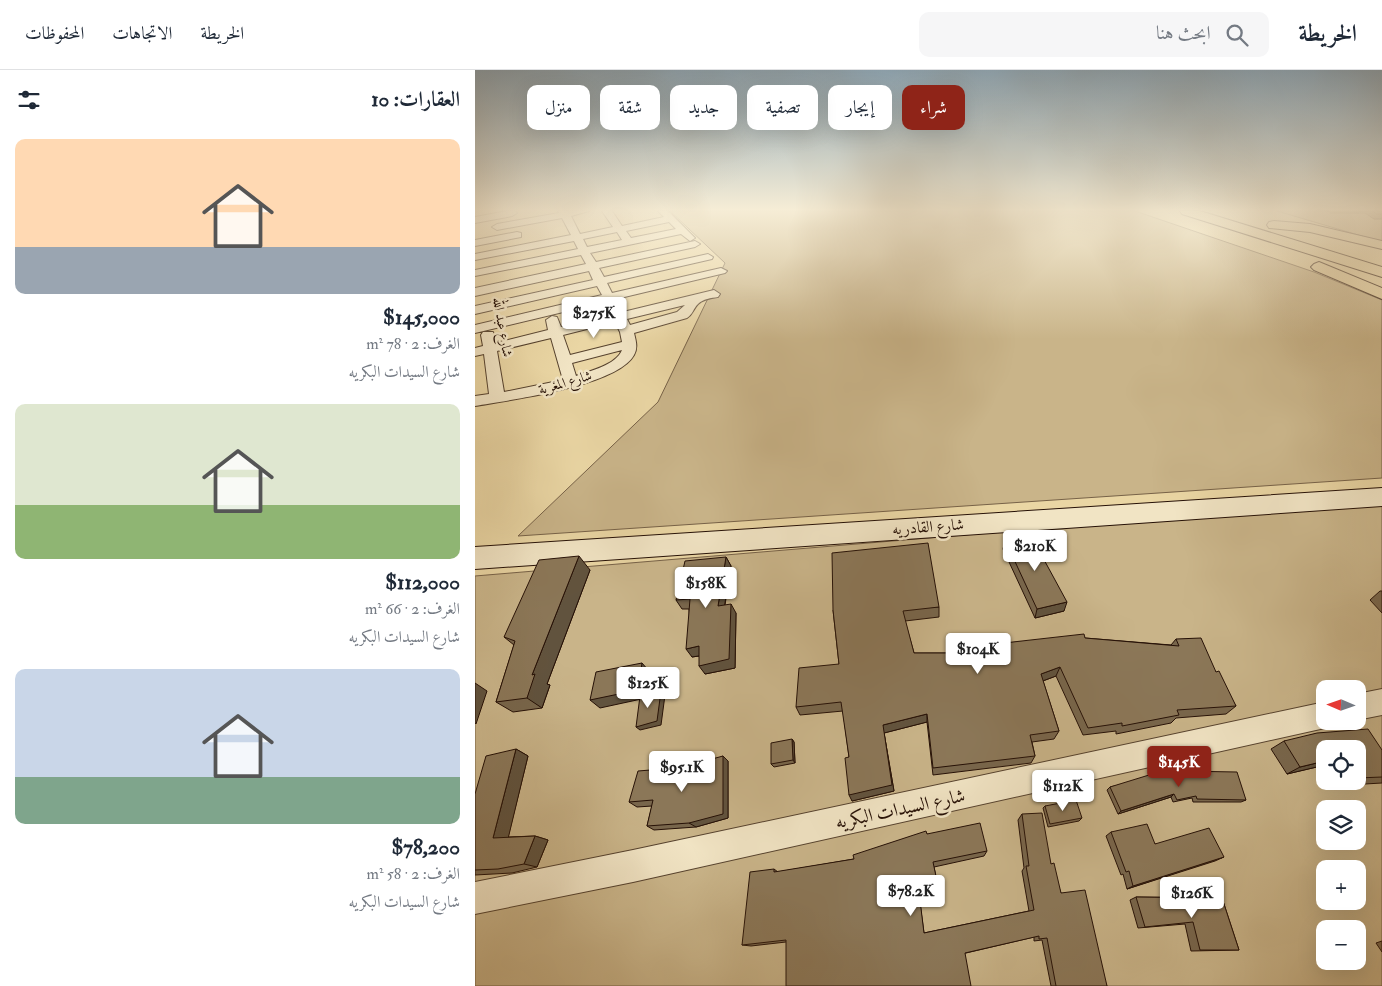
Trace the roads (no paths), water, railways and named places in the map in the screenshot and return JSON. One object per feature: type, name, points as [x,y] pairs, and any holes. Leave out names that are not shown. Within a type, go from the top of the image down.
[{"type":"highway","points":[[1299,254],[1321,268],[1382,294]]},
{"type":"highway","points":[[1324,254],[1382,272]]},
{"type":"street","points":[[475,257],[491,254]]},
{"type":"street","points":[[529,254],[534,261],[571,383]]},
{"type":"street","points":[[476,269],[570,254]]},
{"type":"street","points":[[585,254],[628,338]]},
{"type":"street","points":[[477,291],[650,254]]},
{"type":"street","points":[[565,361],[628,338],[633,328],[682,315],[688,311],[692,302],[714,294],[721,284],[721,270],[705,254]]},
{"type":"street","points":[[639,256],[672,304]]},
{"type":"street","points":[[479,309],[708,257]]},
{"type":"street","name":"شارع عبد الله","points":[[476,269],[481,327],[491,348],[497,397]]},
{"type":"street","points":[[481,327],[721,270]]},
{"type":"street","points":[[475,352],[714,294]]},
{"type":"street","name":"شارع المغرية","points":[[475,401],[544,390],[571,383],[619,363],[625,357],[628,338]]},
{"type":"street","name":"شارع القادريه","points":[[475,558],[1382,497]]},
{"type":"street","points":[[1366,706],[1382,702]]},
{"type":"street","name":"شارع السيدات البكريه","points":[[475,898],[1316,717]]}]
